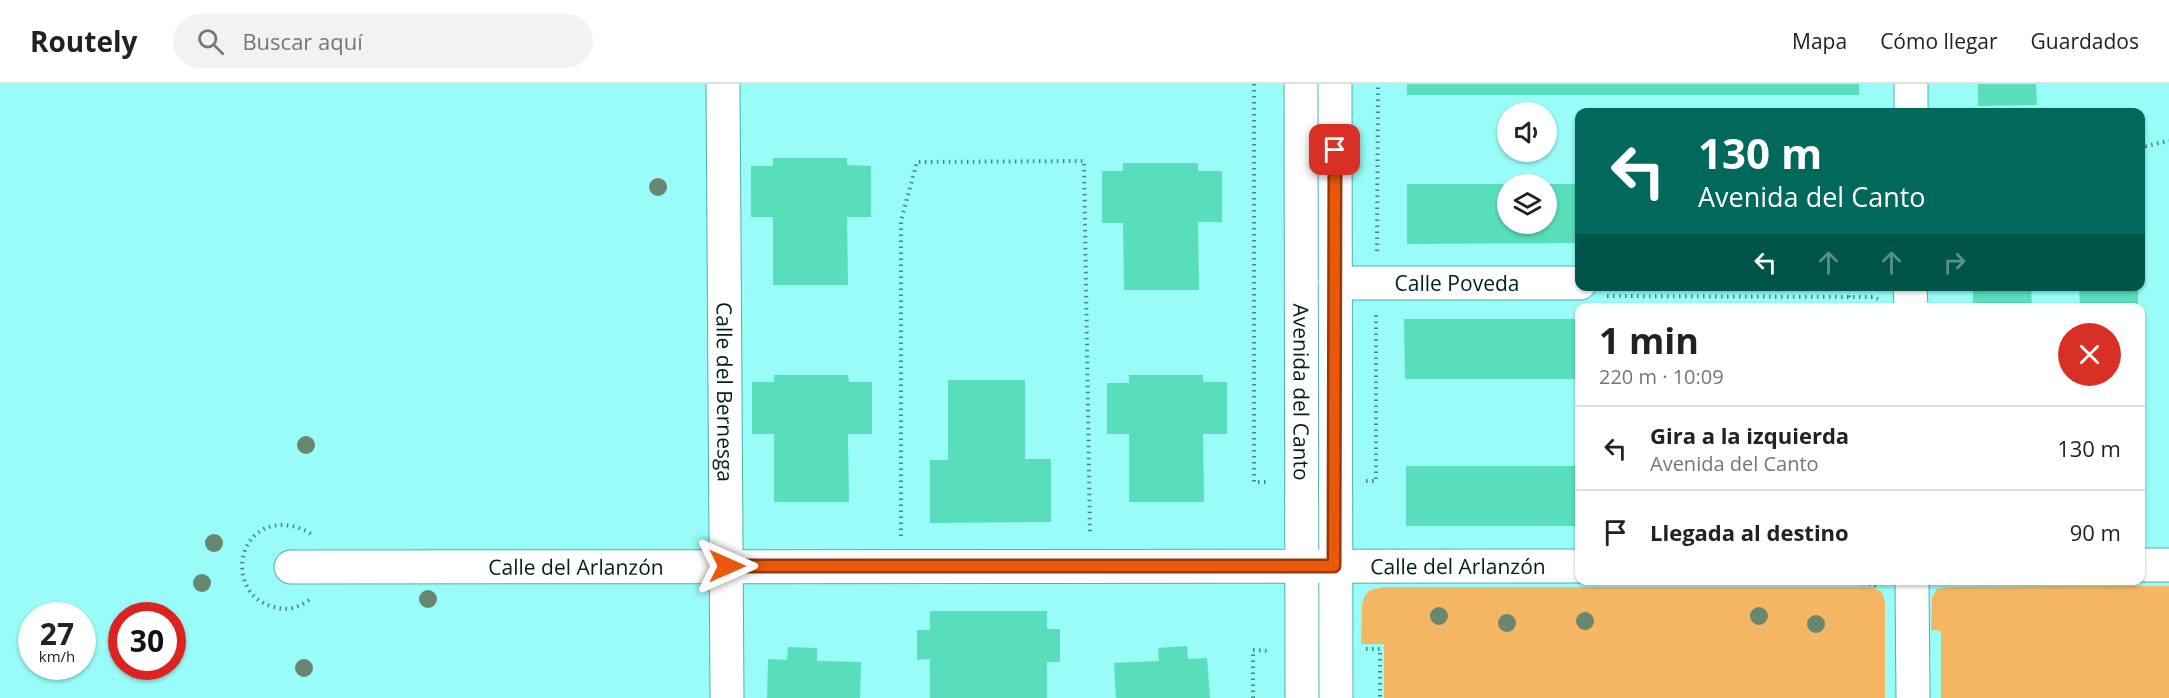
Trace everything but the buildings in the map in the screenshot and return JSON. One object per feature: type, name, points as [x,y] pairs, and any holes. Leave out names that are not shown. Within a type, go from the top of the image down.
[{"type":"street","name":"Calle del Bernesga","points":[[723,84],[727,698]]},
{"type":"street","name":"Avenida del Canto","points":[[1301,84],[1302,698]]},
{"type":"street","name":"Avenida del Canto","points":[[1335,84],[1336,698]]},
{"type":"street","points":[[1911,84],[1911,108]]},
{"type":"street","name":"Calle Poveda","points":[[1335,283],[1575,290]]},
{"type":"street","points":[[2145,571],[2169,565]]},
{"type":"street","name":"Calle del Arlanzón","points":[[291,567],[1575,566]]},
{"type":"street","points":[[1913,698],[1923,585]]},
{"type":"path","points":[[1254,84],[1254,482],[1277,482]]},
{"type":"path","points":[[1377,253],[1378,84]]},
{"type":"path","points":[[2145,146],[2169,141]]},
{"type":"path","points":[[901,537],[902,221],[917,162],[1084,161],[1090,537]]},
{"type":"path","points":[[1626,291],[1873,297],[1888,303]]},
{"type":"path","points":[[1849,291],[1849,297]]},
{"type":"path","points":[[1365,482],[1376,481],[1376,307]]},
{"type":"path","points":[[312,598],[303,605],[289,609],[264,605],[251,592],[242,574],[242,558],[248,542],[260,531],[273,525],[290,525],[309,532],[318,539]]},
{"type":"shaded area","points":[[2169,586],[2169,698],[1941,698],[1941,631],[1931,630],[1932,597],[1937,589],[1949,587]]},
{"type":"shaded area","points":[[1384,587],[1872,587],[1882,592],[1885,602],[1885,698],[1384,698],[1384,644],[1361,644],[1364,597],[1370,590]]},
{"type":"route","points":[[727,566],[1334,566],[1335,150]]}]
